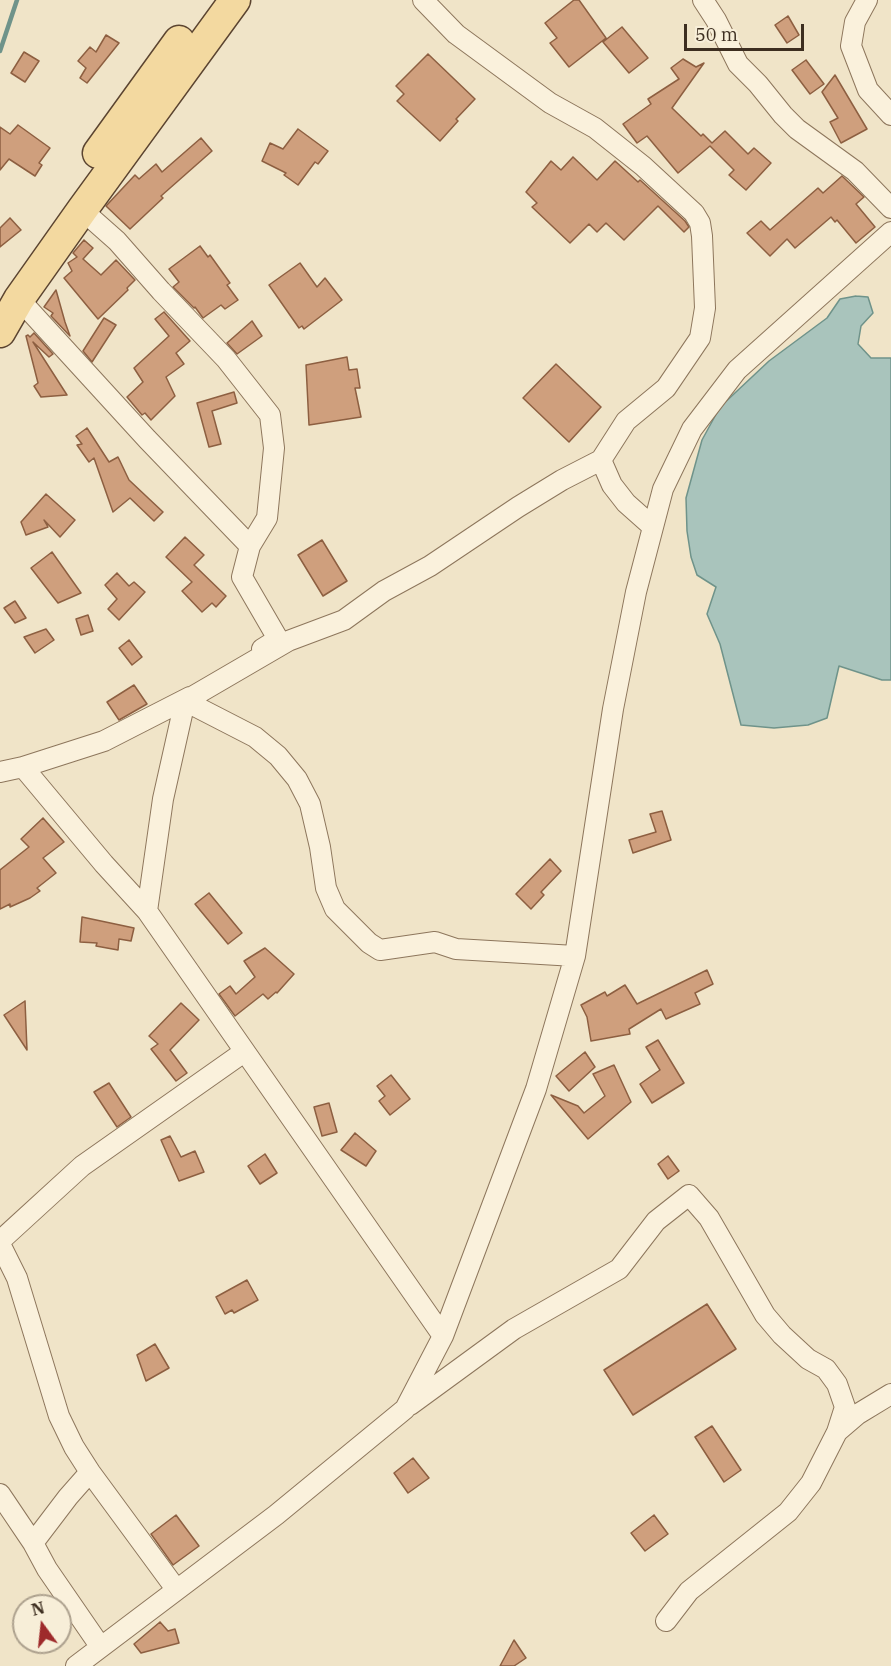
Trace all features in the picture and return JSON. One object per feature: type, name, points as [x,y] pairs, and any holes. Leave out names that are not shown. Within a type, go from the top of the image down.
[{"type":"main road","points":[[0,332],[10,296],[131,107],[209,0]]},
{"type":"main road","points":[[10,296],[82,210],[235,0]]},
{"type":"street","points":[[0,772],[104,741],[185,701],[288,641],[344,620],[384,591],[430,566],[518,507],[562,480],[601,460],[626,421],[666,388],[700,338],[705,308],[700,223],[694,213],[643,166],[595,128],[550,103],[456,34],[423,0]]},
{"type":"street","points":[[703,0],[716,20],[738,64],[783,115],[797,129],[855,171],[891,208]]},
{"type":"street","points":[[867,0],[855,22],[851,46],[868,90],[891,115]]},
{"type":"street","points":[[82,210],[117,241],[167,298],[226,359],[236,374],[263,404],[270,415],[274,448],[267,518],[250,546],[242,577],[278,639],[185,701],[163,799],[147,911]]},
{"type":"street","points":[[405,1409],[442,1336],[536,1089],[575,956],[613,709],[636,592],[663,489],[692,429],[737,370],[891,232]]},
{"type":"street","points":[[10,296],[250,546]]},
{"type":"street","points":[[601,460],[612,485],[626,503],[653,526]]},
{"type":"street","points":[[185,701],[255,737],[278,756],[297,779],[310,804],[326,888],[335,909],[369,943],[380,950],[435,942],[456,949],[575,956]]},
{"type":"street","points":[[23,767],[104,864],[147,911],[442,1336]]},
{"type":"street","points":[[176,1590],[74,1447],[59,1416],[17,1278],[0,1242],[82,1166],[244,1052]]},
{"type":"street","points":[[76,1666],[276,1515],[405,1409],[514,1329],[619,1269],[656,1221],[689,1195],[709,1218],[765,1315],[782,1335],[808,1359],[826,1369],[837,1384],[845,1407],[837,1432],[811,1483],[788,1512],[689,1591],[666,1621]]},
{"type":"street","points":[[837,1432],[858,1414],[891,1394]]},
{"type":"street","points":[[33,1543],[90,1472]]},
{"type":"street","points":[[0,1494],[33,1543],[47,1569],[100,1646]]},
{"type":"water","points":[[856,296],[868,297],[873,313],[861,326],[858,344],[871,358],[891,358],[891,680],[882,680],[839,666],[827,718],[808,725],[774,728],[741,725],[720,644],[707,614],[716,587],[697,575],[691,557],[686,498],[702,440],[720,407],[769,361],[827,318],[840,299]]},
{"type":"building","points":[[574,0],[579,0],[606,38],[569,67],[550,43],[557,38],[545,23]]},
{"type":"building","points":[[788,16],[799,35],[787,43],[775,25]]},
{"type":"building","points":[[622,27],[648,58],[629,73],[603,42]]},
{"type":"building","points":[[106,35],[119,43],[87,83],[80,78],[86,68],[78,61],[90,47],[96,52]]},
{"type":"building","points":[[24,52],[39,61],[25,82],[11,73]]},
{"type":"building","points":[[428,54],[475,99],[440,141],[397,101],[404,94],[396,86]]},
{"type":"building","points":[[683,59],[696,67],[704,63],[672,108],[701,136],[703,134],[712,143],[725,131],[748,154],[754,148],[771,163],[746,190],[729,175],[734,170],[710,146],[678,173],[647,136],[637,143],[623,124],[651,104],[648,99],[679,79],[671,68]]},
{"type":"building","points":[[806,60],[824,84],[810,94],[792,70]]},
{"type":"building","points":[[835,75],[867,129],[841,143],[830,122],[838,118],[822,92]]},
{"type":"building","points":[[18,125],[50,148],[39,163],[42,165],[35,176],[9,159],[0,170],[0,127],[10,134]]},
{"type":"building","points":[[298,129],[328,151],[318,164],[315,162],[298,185],[284,175],[286,173],[262,161],[270,143],[283,149]]},
{"type":"building","points":[[201,138],[212,151],[161,196],[163,198],[130,229],[106,206],[135,175],[139,179],[156,164],[162,172]]},
{"type":"building","points":[[573,157],[597,180],[615,161],[638,182],[640,180],[689,227],[684,232],[658,206],[624,240],[606,223],[597,232],[589,224],[570,243],[532,207],[537,203],[526,192],[551,161],[561,170]]},
{"type":"building","points":[[842,176],[864,197],[856,204],[875,227],[856,243],[837,220],[835,222],[831,217],[795,248],[787,239],[770,256],[747,233],[761,221],[770,230],[818,188],[823,193]]},
{"type":"building","points":[[10,218],[21,230],[0,247],[0,228]]},
{"type":"building","points":[[84,240],[93,248],[83,259],[101,275],[116,260],[135,280],[127,288],[128,290],[98,319],[64,278],[72,271],[68,263],[77,257],[73,253]]},
{"type":"building","points":[[200,246],[208,257],[210,255],[230,283],[227,285],[238,300],[225,309],[221,305],[203,318],[195,307],[173,287],[179,282],[169,269]]},
{"type":"building","points":[[300,263],[317,287],[325,278],[342,300],[304,329],[302,326],[299,328],[269,285]]},
{"type":"building","points":[[56,290],[70,336],[51,316],[53,313],[44,307]]},
{"type":"building","points":[[164,312],[190,341],[176,353],[184,364],[166,377],[175,396],[151,420],[145,413],[142,415],[127,397],[143,382],[134,368],[169,336],[155,319]]},
{"type":"building","points":[[104,318],[116,325],[92,362],[83,351]]},
{"type":"building","points":[[252,321],[262,336],[237,354],[227,343]]},
{"type":"building","points":[[34,333],[53,354],[49,357],[33,342],[67,395],[41,397],[34,386],[38,383],[26,336],[30,337]]},
{"type":"building","points":[[347,357],[349,370],[357,369],[360,388],[355,388],[361,417],[309,425],[306,365]]},
{"type":"building","points":[[556,364],[601,407],[569,442],[523,398]]},
{"type":"building","points":[[234,392],[237,403],[212,411],[221,444],[209,447],[197,403]]},
{"type":"building","points":[[87,428],[109,462],[118,457],[129,480],[163,512],[154,521],[130,498],[113,512],[94,458],[89,462],[77,445],[82,444],[76,436]]},
{"type":"building","points":[[46,494],[75,520],[60,537],[44,520],[48,527],[26,535],[21,522]]},
{"type":"building","points":[[185,537],[204,555],[194,565],[226,596],[216,607],[212,603],[202,612],[182,591],[192,582],[166,557]]},
{"type":"building","points":[[322,540],[347,581],[323,596],[298,555]]},
{"type":"building","points":[[52,552],[81,593],[58,603],[31,568]]},
{"type":"building","points":[[117,573],[129,586],[134,582],[145,592],[119,620],[108,609],[117,599],[105,585]]},
{"type":"building","points":[[15,601],[26,618],[15,623],[4,608]]},
{"type":"building","points":[[88,615],[93,631],[81,635],[76,619]]},
{"type":"building","points":[[46,629],[54,640],[35,653],[24,637]]},
{"type":"building","points":[[129,640],[142,657],[132,665],[119,648]]},
{"type":"building","points":[[134,685],[147,704],[119,720],[107,702]]},
{"type":"building","points":[[662,811],[671,840],[633,853],[629,840],[656,832],[650,814]]},
{"type":"building","points":[[43,818],[64,842],[43,858],[56,873],[37,888],[40,891],[30,898],[0,909],[0,870],[29,847],[21,839]]},
{"type":"building","points":[[550,859],[561,871],[541,892],[544,895],[531,909],[516,894]]},
{"type":"building","points":[[209,893],[242,933],[228,944],[195,904]]},
{"type":"building","points":[[82,917],[134,928],[131,941],[119,939],[118,950],[96,946],[97,943],[80,942]]},
{"type":"building","points":[[265,948],[294,974],[277,993],[268,999],[263,994],[235,1016],[219,994],[230,986],[236,994],[255,977],[244,961]]},
{"type":"building","points":[[707,970],[713,984],[695,993],[700,1004],[666,1019],[661,1009],[629,1029],[630,1034],[591,1041],[587,1017],[581,1005],[605,992],[607,996],[625,985],[637,1004]]},
{"type":"building","points":[[25,1001],[27,1050],[4,1015]]},
{"type":"building","points":[[181,1003],[199,1020],[170,1050],[187,1073],[176,1081],[151,1049],[158,1044],[149,1036]]},
{"type":"building","points":[[658,1040],[684,1083],[652,1103],[640,1084],[660,1070],[646,1047]]},
{"type":"building","points":[[585,1052],[595,1067],[569,1091],[556,1076]]},
{"type":"building","points":[[614,1065],[631,1102],[588,1139],[551,1095],[578,1106],[584,1113],[605,1096],[593,1074]]},
{"type":"building","points":[[391,1075],[410,1099],[390,1115],[379,1101],[385,1096],[377,1086]]},
{"type":"building","points":[[109,1083],[131,1117],[117,1127],[94,1092]]},
{"type":"building","points":[[329,1103],[337,1132],[322,1136],[314,1107]]},
{"type":"building","points":[[355,1133],[376,1151],[366,1166],[341,1150]]},
{"type":"building","points":[[170,1136],[181,1157],[195,1151],[204,1172],[179,1181],[161,1140]]},
{"type":"building","points":[[265,1154],[277,1173],[260,1184],[248,1166]]},
{"type":"building","points":[[668,1156],[679,1171],[668,1179],[658,1164]]},
{"type":"building","points":[[247,1280],[258,1300],[234,1313],[232,1310],[225,1314],[216,1297]]},
{"type":"building","points":[[707,1304],[736,1349],[633,1415],[604,1370]]},
{"type":"building","points":[[155,1344],[169,1368],[146,1381],[137,1355]]},
{"type":"building","points":[[712,1426],[741,1470],[724,1482],[695,1437]]},
{"type":"building","points":[[413,1458],[429,1478],[408,1493],[394,1473]]},
{"type":"building","points":[[176,1515],[199,1546],[173,1565],[151,1534]]},
{"type":"building","points":[[654,1515],[668,1534],[645,1551],[631,1533]]},
{"type":"building","points":[[160,1622],[168,1631],[175,1629],[179,1643],[141,1653],[134,1644]]},
{"type":"building","points":[[514,1640],[526,1658],[514,1666],[500,1666]]},
{"type":"waterway","points":[[0,51],[17,0]]}]
